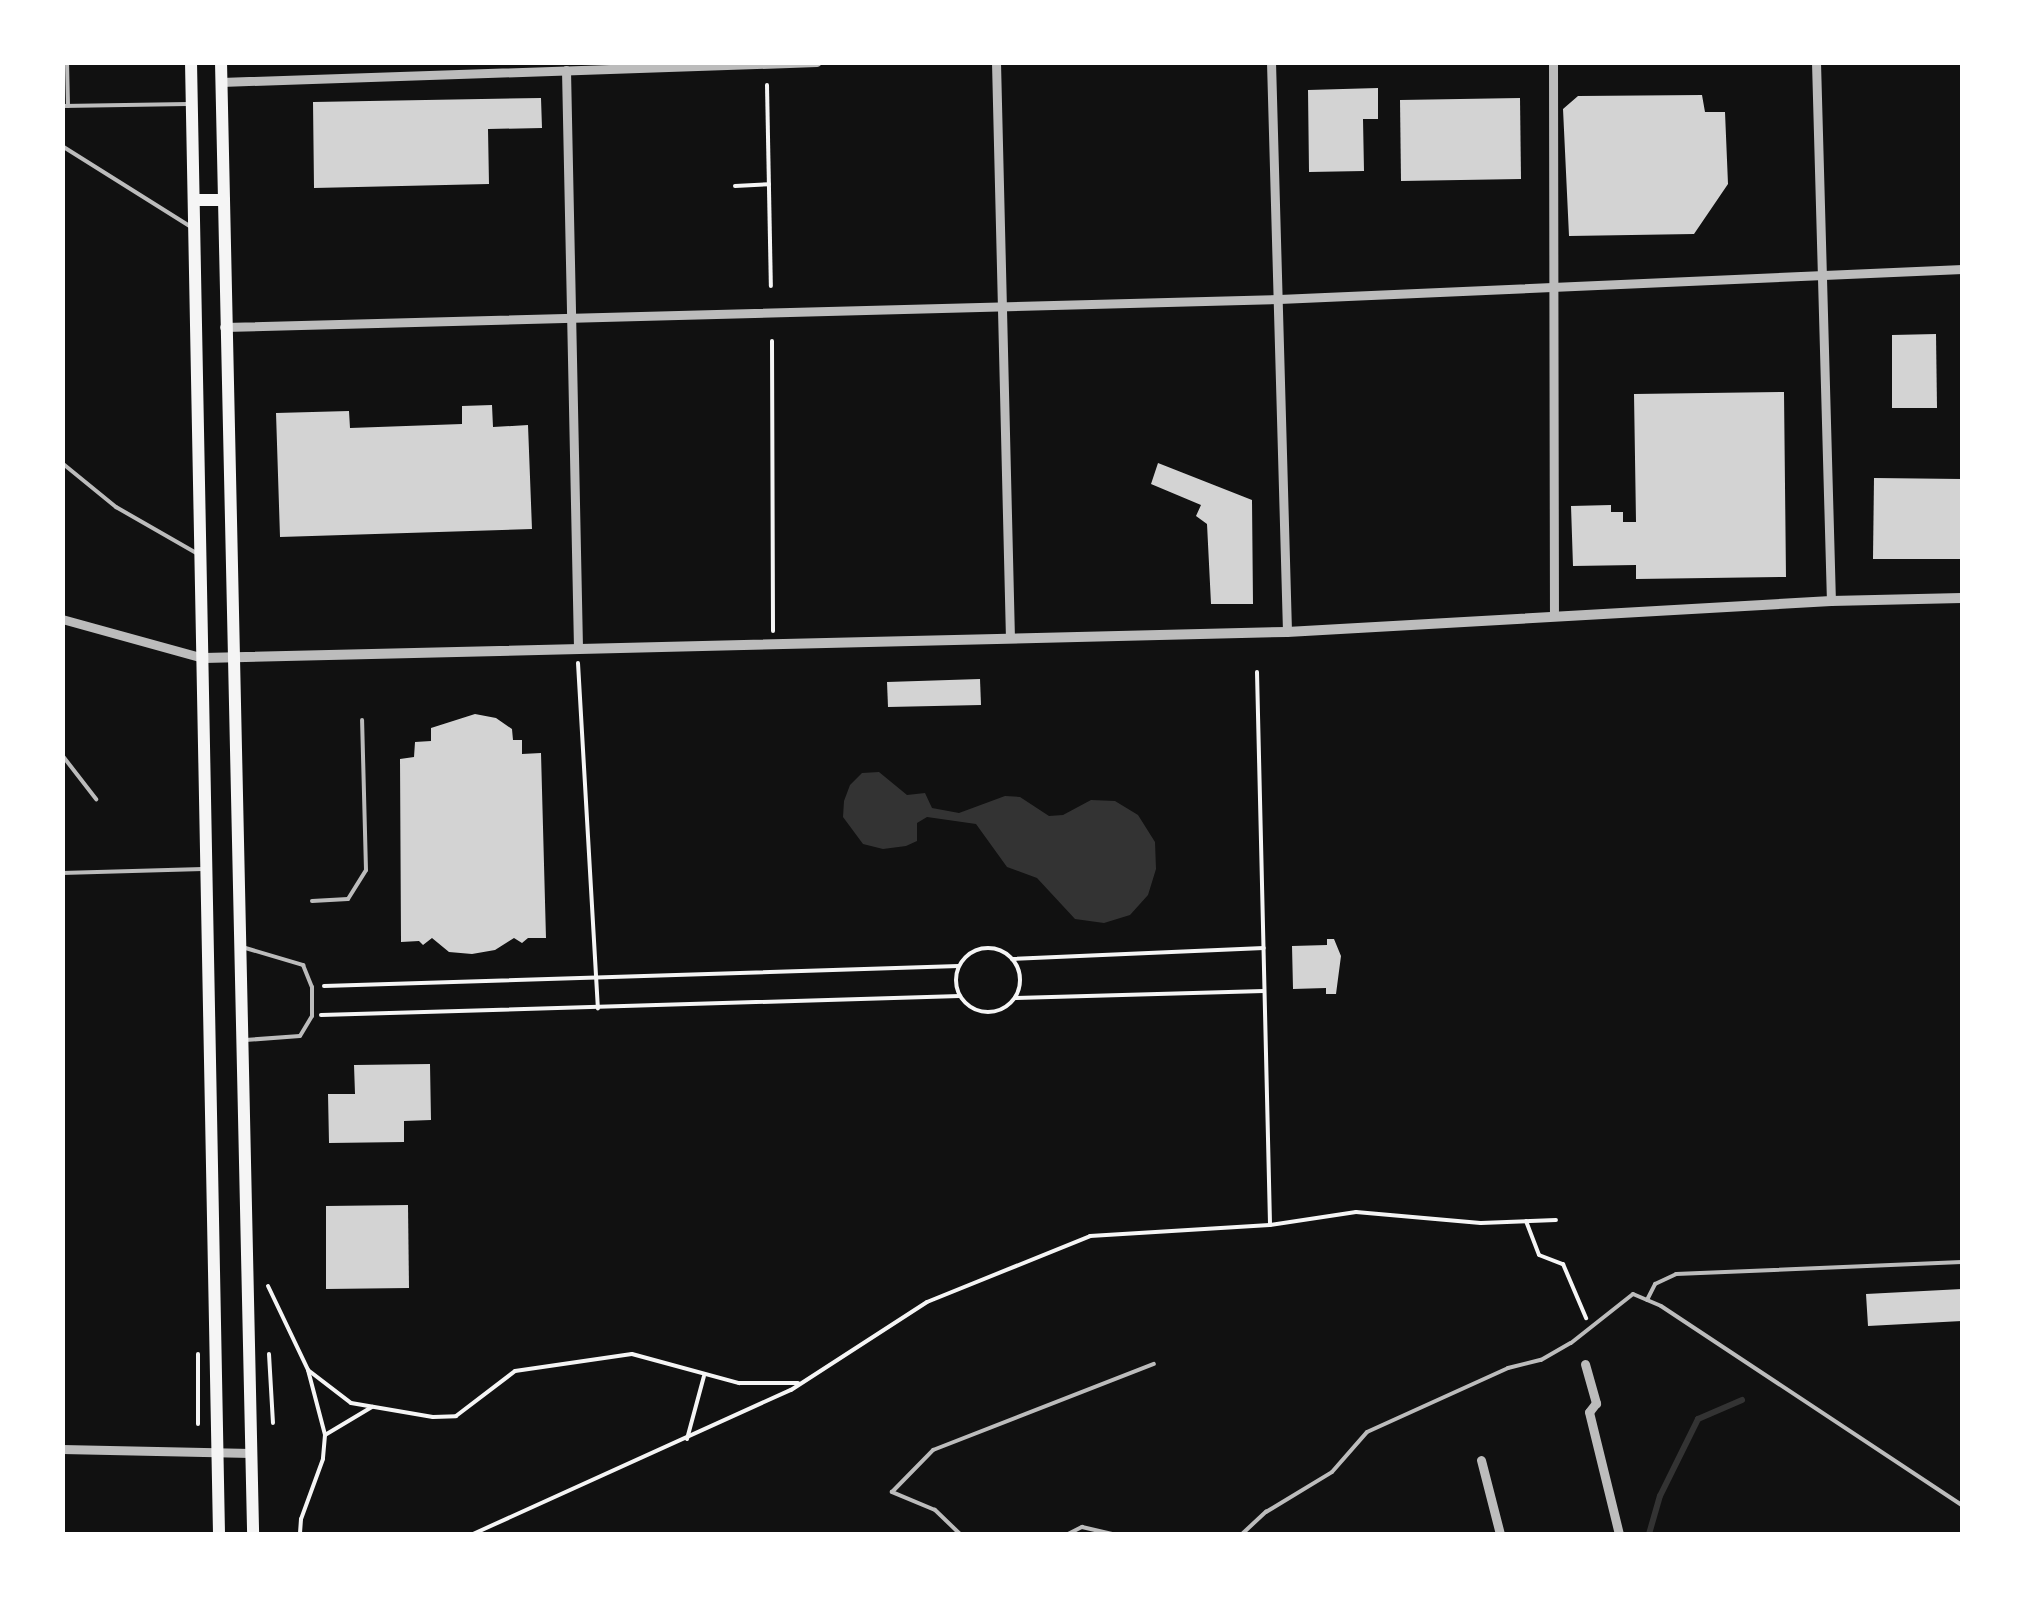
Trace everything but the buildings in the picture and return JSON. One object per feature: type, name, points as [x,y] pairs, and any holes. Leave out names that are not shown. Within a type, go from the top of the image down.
[{"type":"main road","points":[[191,62],[219,1534]]},
{"type":"main road","points":[[220,62],[253,1534]]},
{"type":"main road","points":[[194,200],[224,200]]},
{"type":"street","points":[[221,82],[817,62]]},
{"type":"street","points":[[996,62],[1010,638]]},
{"type":"street","points":[[1271,62],[1287,632]]},
{"type":"street","points":[[1553,62],[1554,616]]},
{"type":"street","points":[[1816,62],[1831,600]]},
{"type":"street","points":[[566,70],[578,649]]},
{"type":"street","points":[[224,328],[1280,299],[1962,270]]},
{"type":"street","points":[[63,621],[204,658],[233,659],[1287,632],[1831,600],[1962,598]]},
{"type":"street","points":[[1585,1364],[1596,1403],[1589,1412],[1620,1534]]},
{"type":"street","points":[[62,1449],[251,1453]]},
{"type":"street","points":[[1481,1460],[1500,1534]]},
{"type":"lane","points":[[68,62],[66,106],[192,104]]},
{"type":"lane","points":[[62,146],[196,230]]},
{"type":"lane","points":[[62,463],[116,507],[202,556]]},
{"type":"lane","points":[[312,901],[348,900],[366,870],[362,720]]},
{"type":"lane","points":[[62,754],[96,799]]},
{"type":"lane","points":[[62,873],[208,869]]},
{"type":"lane","points":[[240,946],[303,965],[312,987],[312,1016],[300,1036],[240,1041]]},
{"type":"lane","points":[[1648,1300],[1655,1284],[1676,1274],[1962,1262]]},
{"type":"lane","points":[[1242,1534],[1266,1512],[1332,1472],[1368,1432],[1508,1368],[1542,1360],[1633,1294],[1648,1300],[1962,1505]]},
{"type":"lane","points":[[960,1534],[936,1510],[892,1492],[933,1450],[1154,1364]]},
{"type":"lane","points":[[1068,1534],[1082,1527],[1113,1534]]},
{"type":"path","points":[[767,85],[771,286]]},
{"type":"path","points":[[734,186],[769,184]]},
{"type":"path","points":[[772,341],[773,644]]},
{"type":"path","points":[[578,649],[598,1008]]},
{"type":"path","points":[[1256,672],[1270,1226]]},
{"type":"path","points":[[312,987],[959,966],[983,948],[1004,952],[1012,959],[1020,977],[1015,998]]},
{"type":"path","points":[[1012,959],[1264,948]]},
{"type":"path","points":[[959,966],[956,986],[960,996],[967,1004],[987,1012],[998,1011],[1015,998],[1264,991]]},
{"type":"path","points":[[312,1016],[960,996]]},
{"type":"path","points":[[472,1534],[686,1441],[803,1383],[927,1302],[1090,1236],[1270,1226],[1356,1212],[1481,1223],[1556,1220]]},
{"type":"path","points":[[1526,1221],[1539,1255],[1563,1264],[1590,1328]]},
{"type":"path","points":[[268,1286],[308,1370],[325,1435],[323,1459],[300,1519],[300,1534]]},
{"type":"path","points":[[198,1354],[198,1424]]},
{"type":"path","points":[[269,1354],[273,1423]]},
{"type":"path","points":[[308,1370],[351,1403],[456,1416],[514,1371],[632,1354],[673,1362],[704,1376],[739,1383],[803,1383]]},
{"type":"path","points":[[686,1441],[704,1376]]},
{"type":"path","points":[[325,1435],[372,1407]]},
{"type":"shaded area","points":[[879,772],[907,795],[925,793],[932,808],[959,813],[1005,796],[1020,797],[1049,816],[1063,815],[1091,800],[1115,801],[1138,815],[1155,842],[1156,869],[1148,895],[1130,915],[1104,923],[1075,919],[1037,878],[1007,867],[976,824],[927,817],[917,823],[917,841],[906,846],[883,849],[863,844],[843,817],[844,801],[850,785],[862,773]]},
{"type":"waterway","points":[[1649,1534],[1660,1496],[1698,1419],[1742,1400]]}]
